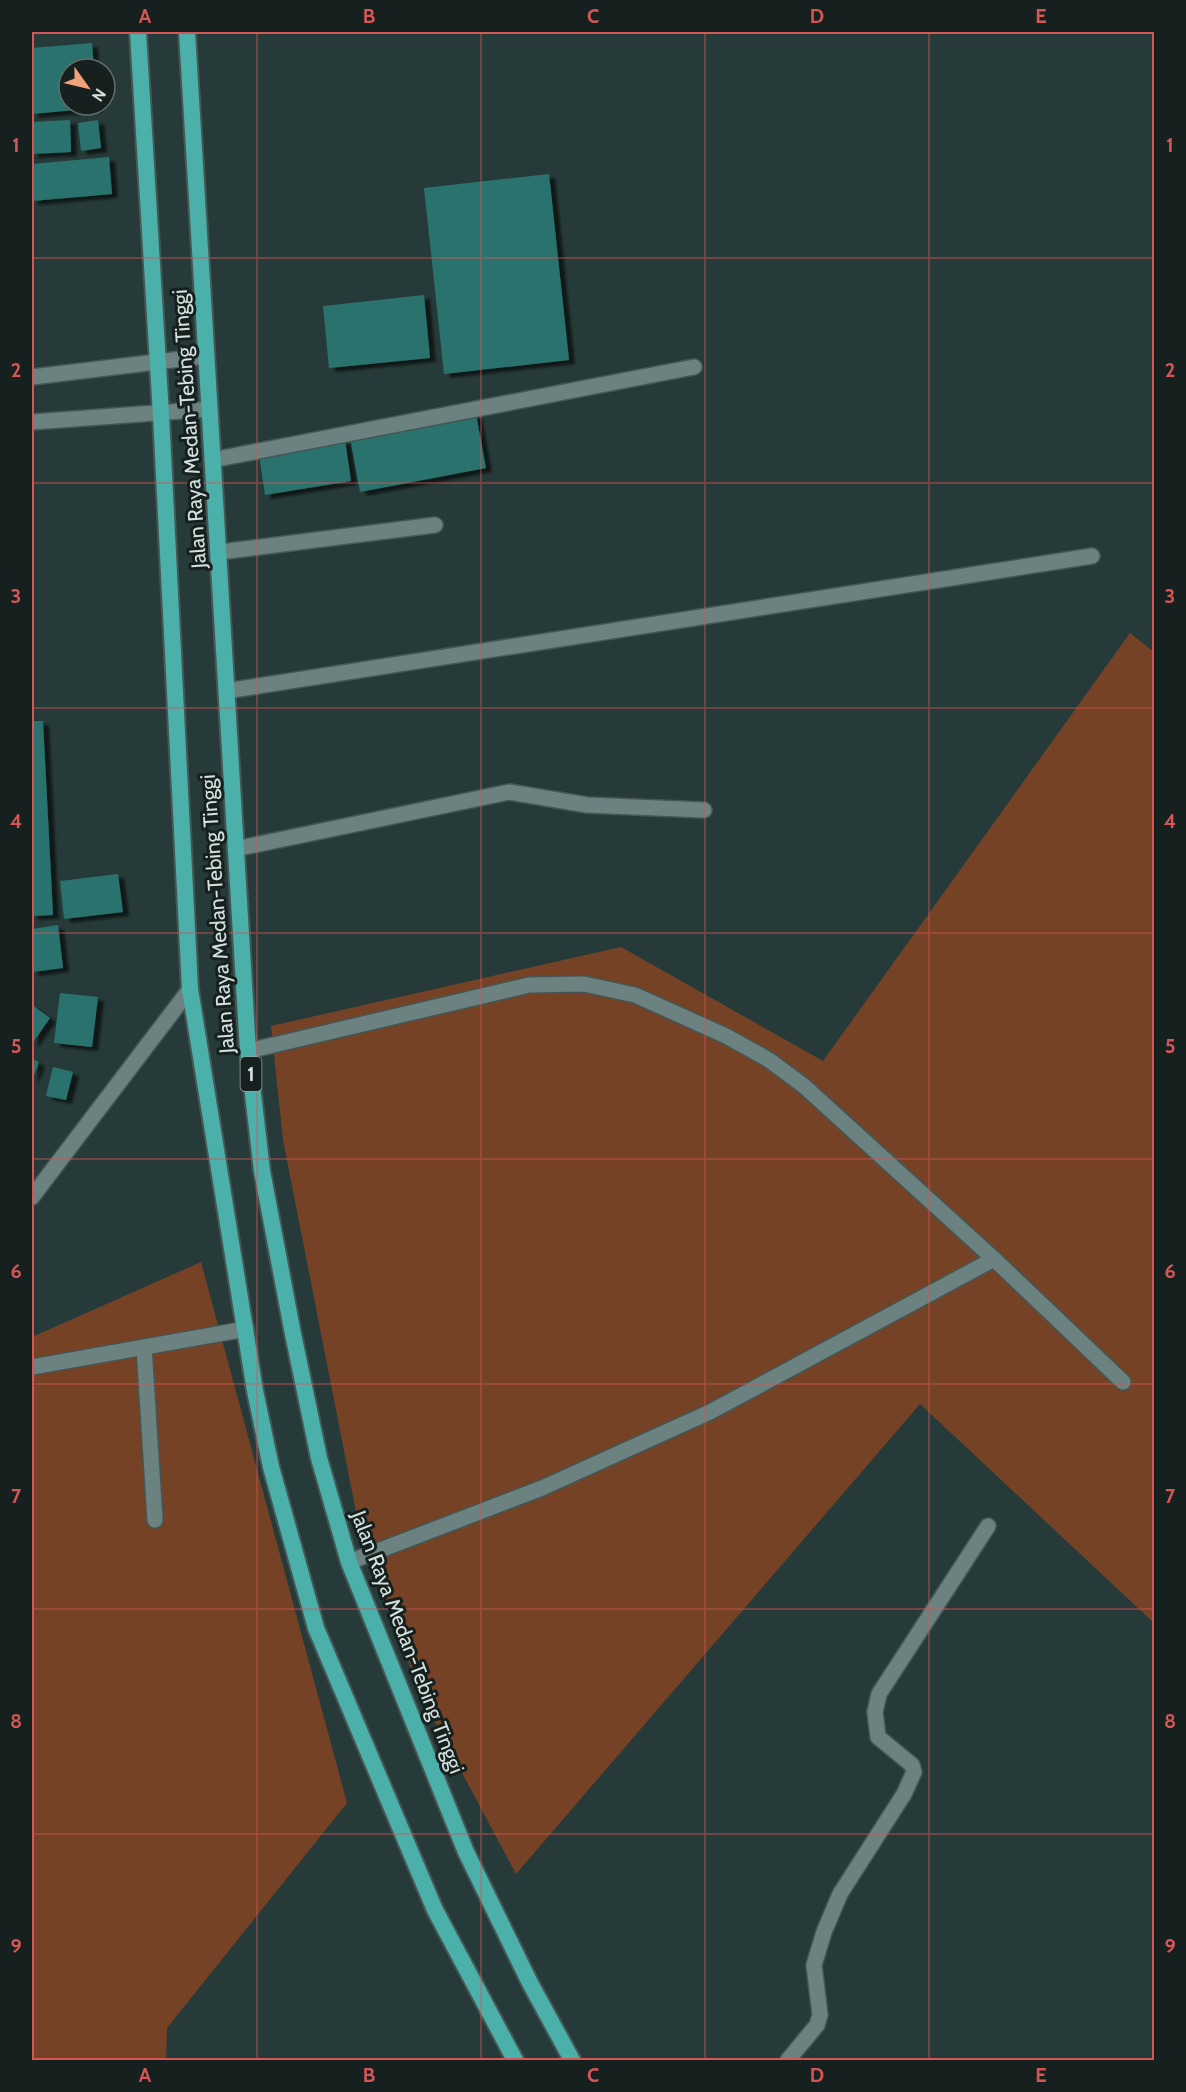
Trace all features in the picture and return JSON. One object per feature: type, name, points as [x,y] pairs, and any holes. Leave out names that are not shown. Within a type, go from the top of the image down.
[{"type":"highway","name":"Jalan Raya Medan-Tebing Tinggi","points":[[138,32],[162,415],[190,989],[271,1467],[316,1628],[435,1910],[515,2061]]},
{"type":"highway","name":"Jalan Raya Medan-Tebing Tinggi","points":[[187,32],[212,460],[220,552],[248,1051],[262,1171],[319,1458],[349,1562],[466,1852],[530,1983],[572,2061]]},
{"type":"street","points":[[32,376],[206,356]]},
{"type":"street","points":[[212,460],[694,368]]},
{"type":"street","points":[[32,422],[162,415],[210,409]]},
{"type":"street","points":[[220,552],[435,525]]},
{"type":"street","points":[[226,691],[1092,556]]},
{"type":"street","points":[[235,849],[509,792],[587,805],[704,810]]},
{"type":"street","points":[[248,1051],[529,985],[584,984],[635,995],[726,1036],[769,1060],[804,1086],[994,1259],[1123,1382]]},
{"type":"street","points":[[32,1197],[190,989]]},
{"type":"street","points":[[349,1562],[542,1488],[710,1412],[994,1259]]},
{"type":"street","points":[[32,1367],[246,1329]]},
{"type":"street","points":[[144,1347],[155,1520]]},
{"type":"street","points":[[788,2061],[817,2025],[820,2015],[814,1965],[840,1894],[904,1794],[914,1772],[912,1765],[878,1737],[875,1712],[879,1694],[988,1526]]},
{"type":"shaded area","points":[[1130,633],[1154,652],[1154,1623],[920,1404],[516,1874],[420,1694],[357,1517],[283,1140],[271,1026],[621,947],[823,1061]]},
{"type":"shaded area","points":[[201,1262],[347,1803],[167,2028],[166,2060],[32,2060],[32,1337]]},
{"type":"building","points":[[92,43],[93,57],[57,57],[57,112],[32,114],[32,48]]},
{"type":"building","points":[[70,120],[71,152],[32,154],[32,122]]},
{"type":"building","points":[[98,120],[101,148],[81,151],[78,123]]},
{"type":"building","points":[[109,157],[112,194],[32,201],[32,164]]},
{"type":"building","points":[[549,174],[569,360],[444,374],[424,188]]},
{"type":"building","points":[[424,295],[430,358],[329,368],[323,306]]},
{"type":"building","points":[[476,414],[486,468],[360,492],[350,438]]},
{"type":"building","points":[[345,440],[351,481],[265,495],[259,455]]},
{"type":"building","points":[[32,721],[43,721],[53,915],[32,916]]},
{"type":"building","points":[[118,874],[123,912],[64,919],[60,881]]},
{"type":"building","points":[[58,925],[63,968],[32,972],[32,929]]},
{"type":"building","points":[[60,993],[98,997],[92,1047],[54,1043]]},
{"type":"building","points":[[32,1005],[50,1018],[32,1044]]},
{"type":"building","points":[[32,1059],[39,1062],[32,1081]]},
{"type":"building","points":[[53,1067],[73,1072],[66,1100],[46,1096]]}]
